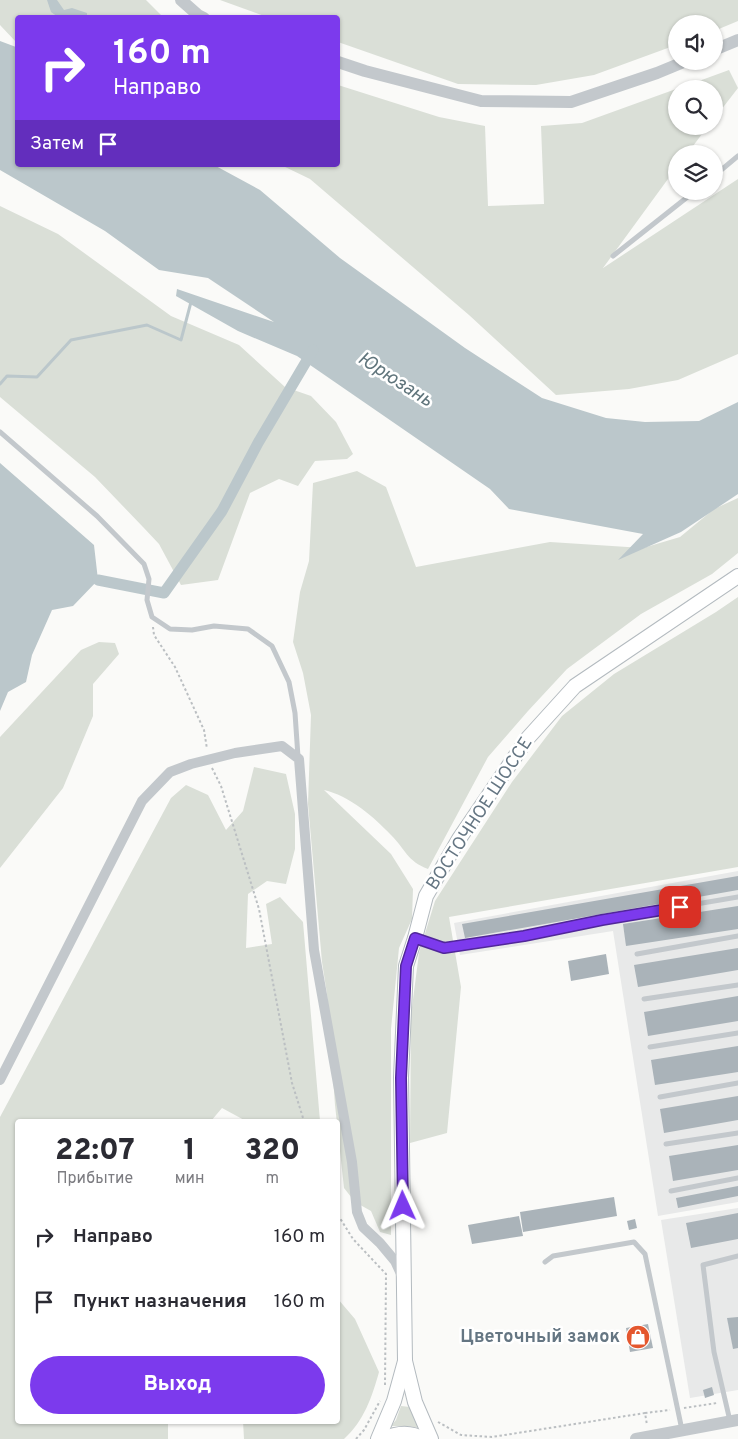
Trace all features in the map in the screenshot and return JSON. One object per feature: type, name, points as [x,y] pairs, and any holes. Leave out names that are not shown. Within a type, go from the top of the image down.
[{"type":"main road","name":"ВОСТОЧНОЕ ШОССЕ","points":[[431,1439],[415,1402],[405,1360],[401,1078],[406,966],[426,896],[459,839],[527,739],[575,686],[738,576]]},
{"type":"main road","name":"ВОСТОЧНОЕ ШОССЕ","points":[[378,1439],[394,1401],[405,1360]]},
{"type":"main road","points":[[384,1439],[395,1434],[407,1434],[423,1439]]},
{"type":"street","points":[[181,0],[198,15]]},
{"type":"street","points":[[723,46],[738,40]]},
{"type":"street","points":[[340,63],[481,101],[571,102],[668,68]]},
{"type":"street","points":[[0,1080],[142,801],[170,772],[208,759],[282,746],[299,760],[314,950],[352,1162],[357,1212],[363,1226],[395,1261],[404,1279]]},
{"type":"street","points":[[636,1439],[734,1421]]},
{"type":"lane","points":[[723,168],[738,156]]},
{"type":"lane","points":[[614,256],[683,200]]},
{"type":"lane","points":[[0,432],[97,516],[144,564],[149,580],[147,600],[152,617],[170,629],[192,630],[214,626],[248,629],[272,646],[289,682],[295,713],[299,760]]},
{"type":"lane","points":[[415,938],[444,948],[524,936],[602,920],[738,897]]},
{"type":"lane","points":[[637,954],[738,936]]},
{"type":"lane","points":[[644,999],[738,985]]},
{"type":"lane","points":[[650,1048],[738,1033]]},
{"type":"lane","points":[[660,1097],[738,1083]]},
{"type":"lane","points":[[666,1144],[738,1133]]},
{"type":"lane","points":[[671,1192],[738,1178]]},
{"type":"lane","points":[[545,1262],[553,1256],[634,1242],[645,1254],[683,1430]]},
{"type":"lane","points":[[734,1421],[726,1401],[714,1352],[703,1265],[738,1256]]},
{"type":"path","points":[[152,617],[154,635],[175,667],[204,730],[208,759],[220,786],[259,909],[292,1083],[303,1119]]},
{"type":"path","points":[[340,1218],[353,1239],[386,1274],[386,1380],[384,1388]]},
{"type":"path","points":[[356,1439],[364,1430],[372,1412],[382,1397],[394,1401]]},
{"type":"path","points":[[434,1416],[438,1422],[461,1435],[492,1437],[726,1401]]},
{"type":"path","points":[[645,1413],[649,1436]]},
{"type":"shaded area","points":[[0,0],[146,0],[161,15],[15,15],[15,41],[0,25]]},
{"type":"shaded area","points":[[220,0],[738,0],[738,21],[723,27],[723,15],[668,15],[668,48],[594,75],[536,85],[458,84],[340,43],[340,15],[261,15]]},
{"type":"shaded area","points":[[729,70],[738,88],[723,107],[723,80],[702,80]]},
{"type":"shaded area","points":[[340,86],[439,117],[485,126],[488,206],[544,204],[541,126],[582,123],[668,92],[668,135],[701,135],[694,145],[668,145],[668,179],[603,268],[706,200],[723,200],[723,189],[738,179],[738,354],[678,380],[629,389],[556,395],[469,315],[310,179],[285,167],[340,167]]},
{"type":"shaded area","points":[[0,206],[58,234],[171,316],[239,345],[285,387],[311,396],[336,422],[353,454],[347,459],[315,461],[298,486],[279,479],[250,493],[218,580],[181,585],[159,544],[95,477],[0,397]]},
{"type":"shaded area","points":[[357,471],[386,487],[416,567],[550,542],[643,548],[680,537],[714,509],[738,498],[738,553],[712,574],[641,614],[567,669],[488,757],[428,869],[411,859],[396,840],[369,814],[343,797],[324,790],[391,854],[413,889],[412,919],[399,948],[391,1029],[391,1235],[380,1232],[371,1211],[355,1202],[344,1188],[340,1151],[340,1119],[337,1119],[335,1105],[327,994],[322,962],[308,804],[311,715],[303,673],[293,642],[300,592],[309,561],[313,483]]},
{"type":"shaded area","points":[[738,597],[738,867],[449,917],[461,987],[447,1133],[410,1143],[411,1015],[419,953],[435,901],[512,782],[562,716],[614,674]]},
{"type":"shaded area","points":[[99,642],[115,643],[119,654],[93,684],[93,716],[63,788],[0,868],[0,737],[81,650]]},
{"type":"shaded area","points":[[254,767],[286,774],[295,814],[295,849],[286,884],[267,881],[248,894],[246,948],[272,944],[266,904],[280,897],[303,922],[320,1119],[242,1119],[222,1108],[213,1119],[15,1119],[15,1424],[168,1424],[168,1439],[0,1439],[0,1117],[171,798],[186,785],[208,795],[226,830],[243,811]]},
{"type":"shaded area","points":[[738,871],[738,1202],[658,1216],[613,931],[460,955],[454,923]]},
{"type":"shaded area","points":[[738,1208],[738,1390],[690,1398],[661,1220]]},
{"type":"shaded area","points":[[340,1301],[355,1319],[379,1372],[370,1399],[357,1424],[344,1439],[244,1439],[243,1424],[340,1424]]},
{"type":"shaded area","points":[[401,1406],[410,1407],[418,1428],[391,1426],[396,1420]]},
{"type":"water","points":[[47,0],[57,0],[64,10],[72,8],[87,13],[87,15],[55,15],[51,12]]},
{"type":"water","name":"Юрюзань","points":[[0,41],[15,47],[15,167],[218,167],[260,190],[340,258],[465,348],[542,398],[606,418],[645,422],[699,421],[738,402],[738,494],[681,532],[618,560],[643,534],[509,509],[490,489],[297,356],[238,331],[176,296],[177,289],[274,322],[208,278],[159,270],[105,231],[0,170]]},
{"type":"water","points":[[0,463],[94,545],[98,580],[73,606],[52,610],[32,655],[26,682],[8,692],[0,711]]},
{"type":"building","points":[[738,876],[738,890],[465,938],[462,924]]},
{"type":"building","points":[[738,906],[738,929],[626,946],[623,924]]},
{"type":"building","points":[[738,948],[738,970],[638,987],[634,965]]},
{"type":"building","points":[[606,954],[609,974],[571,981],[568,961]]},
{"type":"building","points":[[738,996],[738,1021],[648,1036],[644,1012]]},
{"type":"building","points":[[738,1046],[738,1072],[655,1085],[651,1060]]},
{"type":"building","points":[[738,1096],[738,1120],[664,1133],[660,1109]]},
{"type":"building","points":[[738,1145],[738,1170],[673,1181],[669,1156]]},
{"type":"building","points":[[738,1186],[738,1196],[678,1208],[676,1198]]},
{"type":"building","points":[[614,1197],[617,1216],[523,1232],[520,1212]]},
{"type":"building","points":[[738,1213],[738,1239],[691,1248],[686,1223]]},
{"type":"building","points":[[519,1216],[523,1236],[472,1244],[468,1225]]},
{"type":"building","points":[[635,1219],[637,1228],[629,1230],[627,1221]]},
{"type":"building","points":[[738,1317],[738,1348],[733,1349],[727,1318]]},
{"type":"building","points":[[648,1324],[653,1348],[630,1352],[626,1328]]},
{"type":"building","points":[[712,1387],[714,1395],[705,1398],[703,1390]]},
{"type":"waterway","points":[[0,384],[7,376],[37,377],[71,340],[147,325],[181,340],[191,302]]},
{"type":"waterway","points":[[98,580],[164,593],[222,511],[258,443],[313,350]]},
{"type":"place","name":"Цветочный замок","points":[[638,1337]]},
{"type":"route","points":[[403,1206],[401,1078],[406,966],[415,938],[444,948],[524,936],[680,907]]}]
